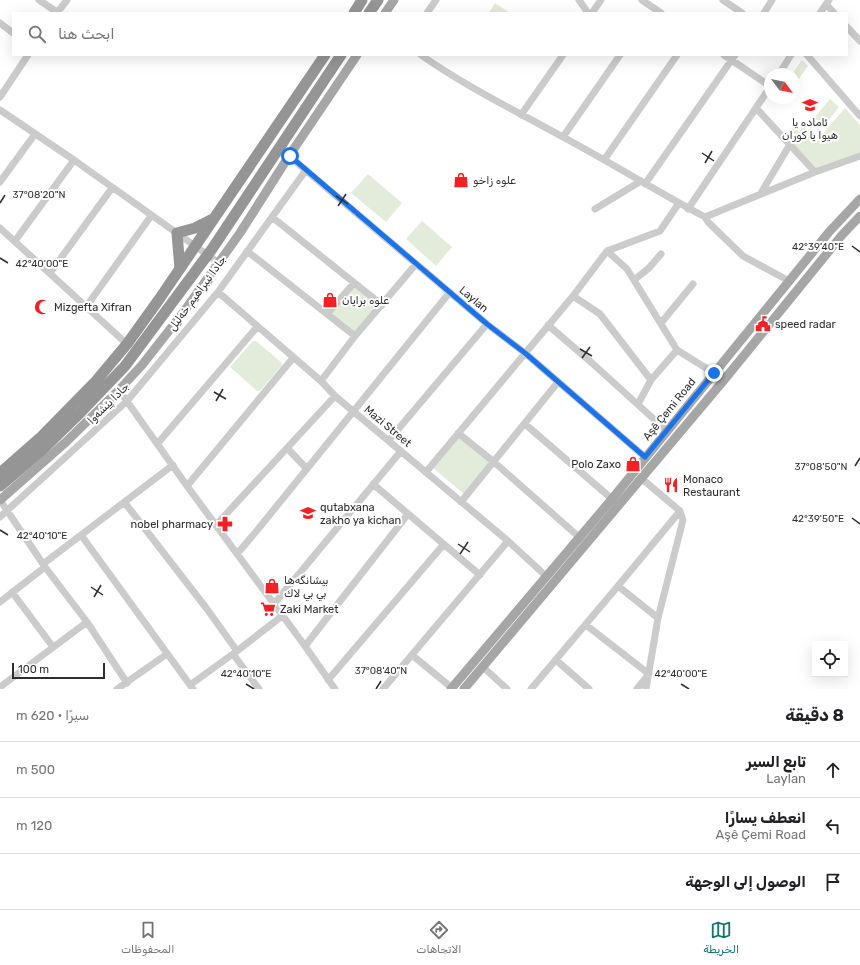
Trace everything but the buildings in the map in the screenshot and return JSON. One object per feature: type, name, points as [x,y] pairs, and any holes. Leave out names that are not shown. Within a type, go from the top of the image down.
[{"type":"highway","points":[[355,12],[362,0]]},
{"type":"highway","points":[[370,12],[378,0]]},
{"type":"highway","points":[[0,473],[40,438],[66,412],[96,381],[127,344],[180,269],[324,56]]},
{"type":"highway","name":"جادا ئیبراهیم خەلیل","points":[[0,486],[47,446],[125,366],[208,255],[340,56]]},
{"type":"highway","points":[[180,269],[177,233],[195,228],[214,219]]},
{"type":"main road","points":[[386,12],[394,0]]},
{"type":"main road","name":"جادا ئیبراهیم خەلیل","points":[[0,500],[56,451],[119,390],[142,365],[178,320],[219,263],[356,56]]},
{"type":"main road","name":"Aşê Çemi Road","points":[[452,688],[612,499],[789,281],[860,199]]},
{"type":"main road","name":"Aşê Çemi Road","points":[[464,689],[724,380],[842,235],[860,216]]},
{"type":"street","points":[[39,0],[56,12]]},
{"type":"street","points":[[58,12],[67,0]]},
{"type":"street","points":[[428,12],[436,0]]},
{"type":"street","points":[[579,0],[587,12]]},
{"type":"street","points":[[593,12],[601,0]]},
{"type":"street","points":[[642,0],[651,10]]},
{"type":"street","points":[[724,0],[741,12]]},
{"type":"street","points":[[765,12],[772,0]]},
{"type":"street","points":[[821,12],[827,2],[833,12]]},
{"type":"street","points":[[0,23],[12,32]]},
{"type":"street","points":[[848,28],[860,41]]},
{"type":"street","points":[[0,97],[3,87],[27,56]]},
{"type":"street","points":[[422,56],[521,115],[563,137],[704,217],[743,256],[789,281]]},
{"type":"street","points":[[521,115],[562,56]]},
{"type":"street","points":[[563,137],[619,56]]},
{"type":"street","points":[[604,160],[676,56]]},
{"type":"street","points":[[783,68],[790,56]]},
{"type":"street","points":[[808,56],[860,116]]},
{"type":"street","points":[[595,209],[643,182],[733,58],[764,82]]},
{"type":"street","points":[[688,208],[764,96]]},
{"type":"street","points":[[756,108],[789,146],[815,172]]},
{"type":"street","points":[[0,110],[74,160],[219,263]]},
{"type":"street","points":[[0,182],[36,134]]},
{"type":"street","points":[[761,194],[789,146]]},
{"type":"street","name":"Laylan","points":[[290,156],[487,324],[525,353],[645,457]]},
{"type":"street","points":[[704,217],[815,172],[860,156]]},
{"type":"street","points":[[15,241],[74,160]]},
{"type":"street","name":"جادا پێشەوا","points":[[0,517],[127,402],[218,292],[306,170]]},
{"type":"street","points":[[50,273],[112,188]]},
{"type":"street","points":[[426,472],[573,296],[606,252],[660,231],[679,203]]},
{"type":"street","points":[[86,306],[151,216]]},
{"type":"street","points":[[272,218],[382,305]]},
{"type":"street","points":[[0,228],[127,344]]},
{"type":"street","points":[[247,251],[355,336]]},
{"type":"street","points":[[606,252],[627,269],[677,350],[714,373]]},
{"type":"street","points":[[634,280],[649,268],[661,254]]},
{"type":"street","points":[[321,381],[355,336],[416,264]]},
{"type":"street","points":[[327,314],[354,283]]},
{"type":"street","points":[[661,323],[692,284]]},
{"type":"street","name":"Mazi Street","points":[[218,292],[321,381],[335,396],[508,541],[546,576]]},
{"type":"street","points":[[237,554],[354,412],[450,292]]},
{"type":"street","points":[[573,296],[600,314],[651,380]]},
{"type":"street","points":[[389,440],[487,324]]},
{"type":"street","points":[[548,326],[667,431]]},
{"type":"street","points":[[158,443],[257,327]]},
{"type":"street","points":[[638,404],[651,380],[677,350]]},
{"type":"street","points":[[187,486],[293,358]]},
{"type":"street","points":[[461,502],[558,382]]},
{"type":"street","points":[[119,390],[335,689]]},
{"type":"street","points":[[216,525],[335,396]]},
{"type":"street","points":[[525,424],[612,499]]},
{"type":"street","points":[[458,433],[494,462],[579,537]]},
{"type":"street","points":[[287,448],[307,469]]},
{"type":"street","points":[[277,608],[274,604],[401,451]]},
{"type":"street","points":[[0,602],[44,565],[173,465]]},
{"type":"street","points":[[641,478],[680,511],[682,517],[682,523],[658,618],[646,689]]},
{"type":"street","points":[[373,484],[480,575]]},
{"type":"street","points":[[0,500],[127,683]]},
{"type":"street","points":[[125,503],[207,609],[259,689]]},
{"type":"street","points":[[531,689],[680,511]]},
{"type":"street","points":[[305,646],[408,514]]},
{"type":"street","points":[[81,536],[192,687],[282,616]]},
{"type":"street","points":[[383,689],[508,541]]},
{"type":"street","points":[[328,680],[444,544]]},
{"type":"street","points":[[618,586],[658,618]]},
{"type":"street","points":[[12,592],[53,647]]},
{"type":"street","points":[[0,687],[86,622]]},
{"type":"street","points":[[586,625],[649,674]]},
{"type":"street","points":[[117,689],[167,654]]},
{"type":"street","points":[[412,655],[452,688]]},
{"type":"street","points":[[556,660],[589,689]]},
{"type":"street","points":[[483,667],[507,689]]},
{"type":"street","points":[[637,689],[649,674]]},
{"type":"green space","points":[[495,3],[508,12],[490,12]]},
{"type":"green space","points":[[802,60],[808,66],[800,77],[800,68],[796,68]]},
{"type":"green space","points":[[830,99],[839,107],[824,126],[814,118]]},
{"type":"green space","points":[[845,108],[860,125],[860,153],[817,169],[785,136],[793,127],[799,132],[803,126],[819,138]]},
{"type":"green space","points":[[368,174],[402,203],[386,222],[351,193]]},
{"type":"green space","points":[[422,221],[452,247],[436,266],[406,239]]},
{"type":"green space","points":[[354,286],[377,305],[354,332],[331,313]]},
{"type":"green space","points":[[253,341],[256,341],[281,362],[282,365],[260,391],[257,391],[230,367]]},
{"type":"green space","points":[[459,436],[490,462],[464,494],[433,468]]},
{"type":"place","name":"ئاماده یا هیوا یا کوران","points":[[810,105]]},
{"type":"place","name":"علوه زاخو","points":[[461,180]]},
{"type":"place","name":"علوه برايان","points":[[330,300]]},
{"type":"place","name":"Mizgefta Xifran","points":[[42,307]]},
{"type":"place","name":"speed radar","points":[[763,324]]},
{"type":"place","name":"Polo Zaxo","points":[[633,464]]},
{"type":"place","name":"Monaco Restaurant","points":[[671,485]]},
{"type":"place","name":"qutabxana zakho ya kichan","points":[[308,513]]},
{"type":"place","name":"nobel pharmacy","points":[[225,524]]},
{"type":"place","name":"بيشانگه‌ها بي بي لاك","points":[[272,586]]},
{"type":"place","name":"Zaki Market","points":[[268,609]]},
{"type":"route","points":[[290,156],[487,324],[525,353],[645,457],[714,373]]}]
